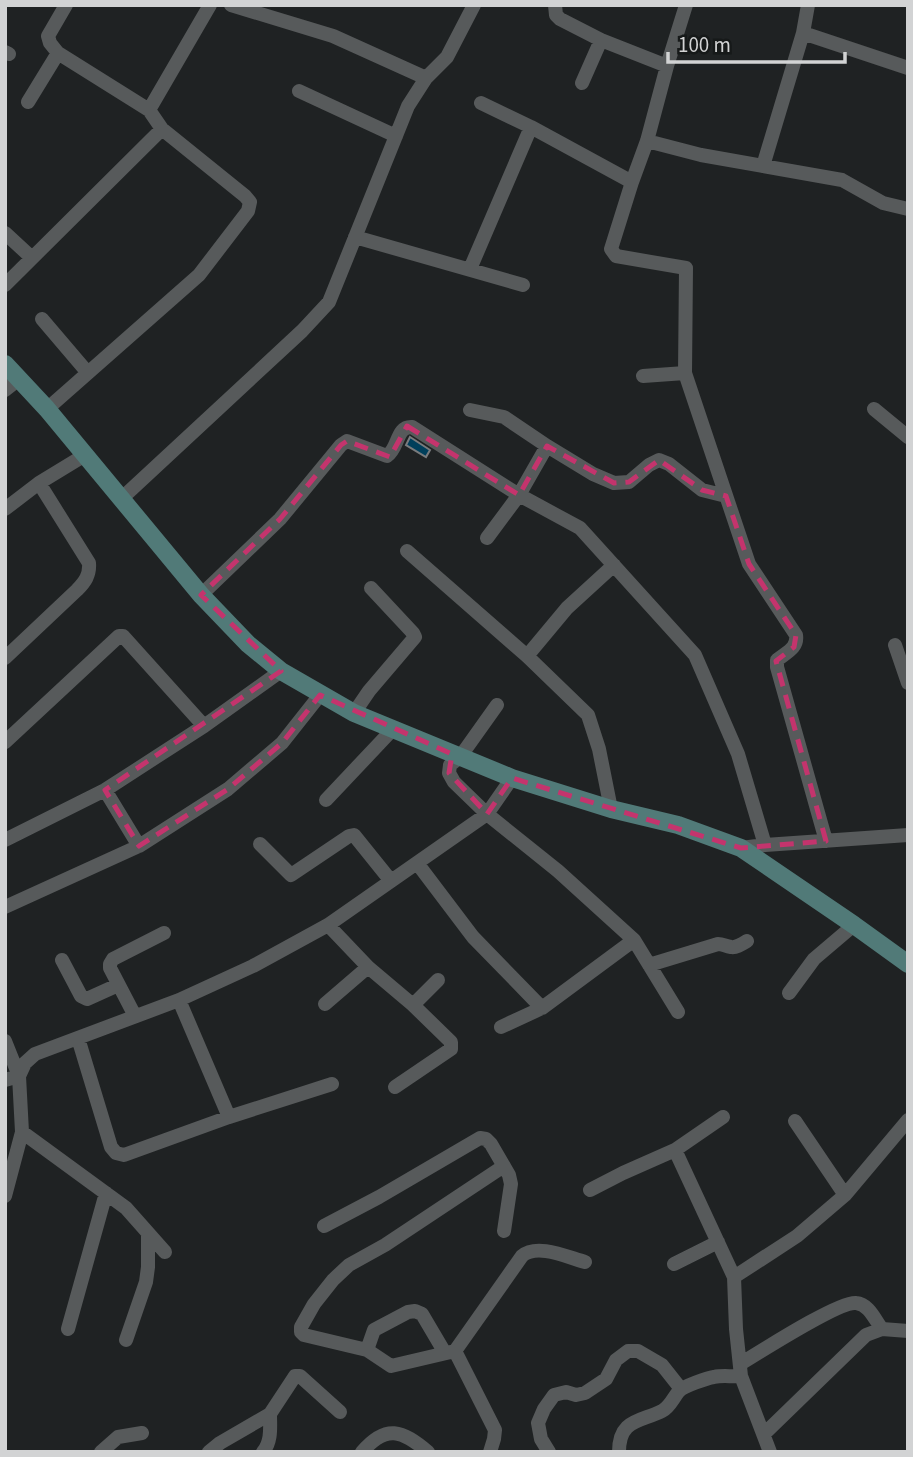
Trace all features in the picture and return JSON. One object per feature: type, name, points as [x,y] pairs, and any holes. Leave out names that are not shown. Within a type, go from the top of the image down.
[{"type":"main road","points":[[5,364],[12,385],[47,409],[201,595],[248,644],[281,671],[354,713],[512,778],[611,809],[678,825],[741,848],[908,964]]},
{"type":"street","points":[[47,409],[200,275],[247,211],[250,202],[162,130],[149,110],[58,53],[48,36],[66,5]]},
{"type":"street","points":[[149,110],[210,5]]},
{"type":"street","points":[[231,5],[333,36],[426,78]]},
{"type":"street","points":[[121,499],[330,302],[408,106],[426,78],[447,57],[474,5]]},
{"type":"street","points":[[555,5],[556,15],[560,19],[601,40],[667,66]]},
{"type":"street","points":[[686,5],[647,141],[611,250],[617,256],[686,268],[685,373],[748,564],[796,635],[797,642],[777,660],[777,667],[826,841]]},
{"type":"street","points":[[763,166],[803,33],[808,5]]},
{"type":"street","points":[[803,33],[908,68]]},
{"type":"street","points":[[582,83],[601,40]]},
{"type":"street","points":[[28,102],[58,53]]},
{"type":"street","points":[[299,91],[396,136]]},
{"type":"street","points":[[481,103],[632,182]]},
{"type":"street","points":[[470,269],[531,127]]},
{"type":"street","points":[[5,285],[162,130]]},
{"type":"street","points":[[647,141],[701,155],[842,180],[883,203],[908,209]]},
{"type":"street","points":[[5,233],[32,258]]},
{"type":"street","points":[[355,237],[523,285]]},
{"type":"street","points":[[42,319],[88,373]]},
{"type":"street","points":[[643,376],[685,373]]},
{"type":"street","points":[[874,409],[908,437]]},
{"type":"street","points":[[470,410],[504,417],[593,474],[614,483],[629,482],[659,460],[669,464],[702,491],[726,496]]},
{"type":"street","points":[[201,595],[279,519],[341,445],[347,441],[387,456],[391,454],[403,429],[412,427],[519,495],[580,528],[695,655],[738,754],[765,845]]},
{"type":"street","points":[[487,538],[519,495],[547,446]]},
{"type":"street","points":[[5,509],[39,483],[85,455]]},
{"type":"street","points":[[5,658],[84,583],[89,571],[89,563],[39,483]]},
{"type":"street","points":[[407,551],[527,656],[588,715],[600,749],[611,809]]},
{"type":"street","points":[[527,656],[567,608],[614,565]]},
{"type":"street","points":[[354,713],[369,691],[415,638],[413,632],[371,588]]},
{"type":"street","points":[[5,742],[119,636],[123,636],[204,726]]},
{"type":"street","points":[[895,645],[908,683]]},
{"type":"street","points":[[5,839],[106,789],[204,726],[281,671]]},
{"type":"street","points":[[5,907],[139,846],[228,789],[282,743],[320,695]]},
{"type":"street","points":[[497,705],[460,757],[450,765],[449,773],[454,782],[487,814],[558,871],[634,940],[678,1012]]},
{"type":"street","points":[[326,800],[393,729]]},
{"type":"street","points":[[12,1078],[35,1054],[179,1000],[253,966],[328,925],[487,814],[512,778]]},
{"type":"street","points":[[106,789],[139,846]]},
{"type":"street","points":[[260,844],[291,875],[354,835],[391,881]]},
{"type":"street","points":[[741,848],[908,835]]},
{"type":"street","points":[[416,863],[473,937],[542,1008]]},
{"type":"street","points":[[328,925],[368,967],[451,1042],[451,1049],[395,1087]]},
{"type":"street","points":[[789,993],[814,959],[854,925]]},
{"type":"street","points":[[135,1016],[110,964],[113,958],[164,933]]},
{"type":"street","points":[[501,1027],[542,1008],[634,940]]},
{"type":"street","points":[[649,965],[722,943],[734,947],[747,941]]},
{"type":"street","points":[[62,960],[81,996],[87,999],[118,985]]},
{"type":"street","points":[[324,1004],[368,967]]},
{"type":"street","points":[[412,1005],[438,980]]},
{"type":"street","points":[[179,1000],[229,1117]]},
{"type":"street","points":[[78,1038],[111,1147],[116,1153],[124,1155],[332,1084]]},
{"type":"street","points":[[5,1041],[22,1132],[6,1189]]},
{"type":"street","points":[[590,1190],[623,1172],[675,1150],[723,1117]]},
{"type":"street","points":[[734,1277],[797,1236],[845,1195],[908,1120]]},
{"type":"street","points":[[795,1121],[845,1195]]},
{"type":"street","points":[[22,1132],[126,1208],[165,1252]]},
{"type":"street","points":[[324,1226],[480,1138],[491,1144],[509,1175],[511,1184],[504,1231]]},
{"type":"street","points":[[675,1150],[734,1277],[741,1370],[770,1452]]},
{"type":"street","points":[[504,1166],[349,1265],[314,1304],[301,1327],[301,1332],[304,1335],[367,1350],[391,1366],[450,1352],[527,1252],[537,1249],[585,1262]]},
{"type":"street","points":[[68,1329],[106,1193]]},
{"type":"street","points":[[126,1340],[146,1282],[148,1233]]},
{"type":"street","points":[[674,1265],[718,1242]]},
{"type":"street","points":[[619,1452],[619,1443],[633,1421],[663,1411],[681,1389],[741,1370],[829,1311],[854,1302],[866,1306],[882,1329]]},
{"type":"street","points":[[367,1350],[374,1330],[408,1312],[422,1314],[450,1352],[495,1430],[490,1452]]},
{"type":"street","points":[[764,1434],[866,1335],[882,1329],[908,1331]]},
{"type":"street","points":[[549,1452],[541,1439],[538,1423],[554,1395],[566,1392],[576,1395],[585,1393],[606,1379],[615,1360],[628,1351],[638,1352],[662,1365],[681,1389]]},
{"type":"street","points":[[209,1452],[270,1414],[295,1376],[300,1376],[340,1412]]},
{"type":"street","points":[[262,1452],[267,1447],[270,1414]]},
{"type":"street","points":[[101,1452],[118,1437],[142,1433]]},
{"type":"street","points":[[362,1452],[372,1440],[384,1433],[395,1433],[418,1443],[428,1452]]},
{"type":"highlighted area","points":[[407,426],[519,495],[547,446],[614,483],[629,482],[659,460],[702,490],[726,496],[749,564],[796,635],[794,647],[776,661],[826,841],[741,848],[512,778],[487,814],[449,773],[452,754],[320,695],[282,743],[228,789],[139,846],[105,790],[281,671],[201,595],[280,519],[341,445],[347,441],[390,457]]},
{"type":"building","points":[[410,437],[430,450],[426,457],[406,445]]}]
